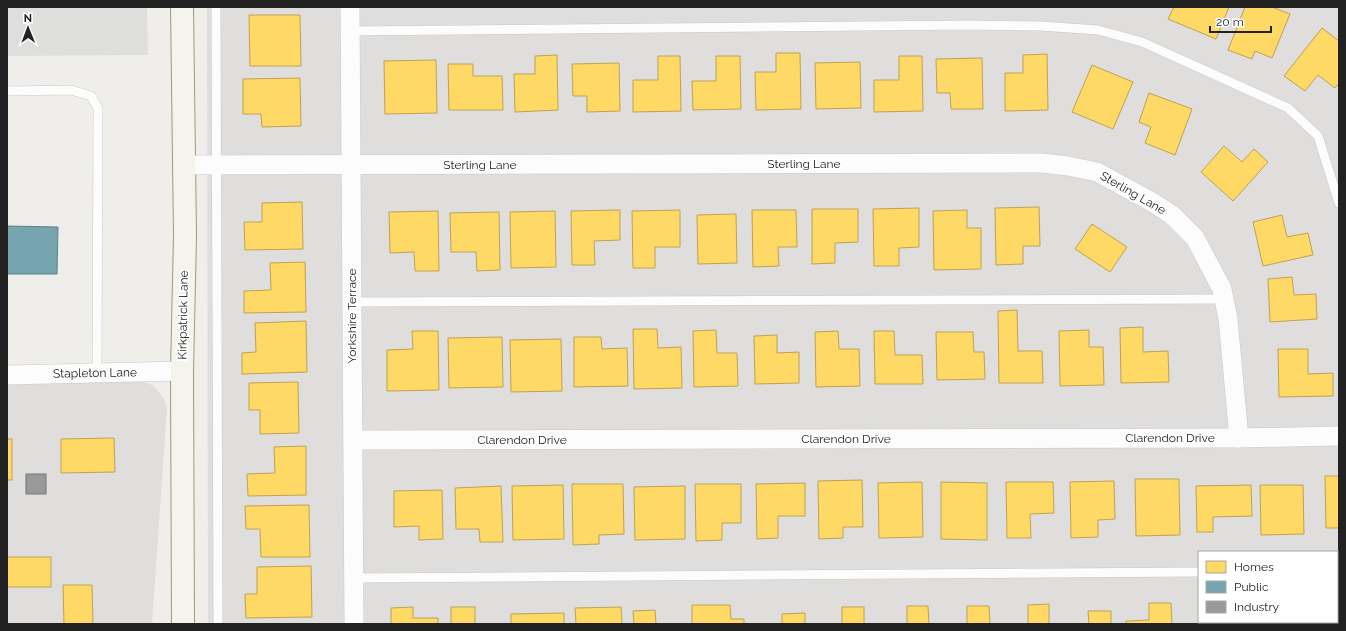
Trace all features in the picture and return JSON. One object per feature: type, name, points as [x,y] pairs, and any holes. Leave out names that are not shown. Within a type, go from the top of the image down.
[{"type":"street","name":"Kirkpatrick Lane","points":[[182,7],[185,236],[182,371],[183,624]]},
{"type":"street","name":"Yorkshire Terrace","points":[[350,7],[354,624]]},
{"type":"street","name":"Sterling Lane","points":[[184,165],[1042,163],[1068,166],[1097,172],[1152,202],[1172,215],[1195,238],[1222,289],[1228,319],[1239,438]]},
{"type":"street","name":"Stapleton Lane","points":[[7,375],[182,371]]},
{"type":"street","name":"Clarendon Drive","points":[[353,440],[1239,438],[1339,436]]},
{"type":"lane","points":[[216,7],[218,624]]},
{"type":"lane","points":[[350,31],[960,25],[1041,26],[1098,30],[1142,42],[1288,108],[1318,136],[1339,203]]},
{"type":"lane","points":[[7,90],[71,90],[91,96],[98,108],[97,373]]},
{"type":"lane","points":[[352,302],[1224,299]]},
{"type":"lane","points":[[354,578],[1198,572]]},
{"type":"shaded area","points":[[7,7],[147,7],[148,55],[7,56]]},
{"type":"shaded area","points":[[207,7],[1339,7],[1339,624],[208,624]]},
{"type":"shaded area","points":[[143,381],[154,386],[164,399],[167,408],[152,624],[7,624],[7,385]]},
{"type":"building: Homes","points":[[1174,7],[1229,7],[1216,39],[1168,19]]},
{"type":"building: Homes","points":[[1245,7],[1272,7],[1290,14],[1272,58],[1255,51],[1252,59],[1228,50]]},
{"type":"building: Homes","points":[[249,15],[300,15],[301,66],[250,66]]},
{"type":"building: Homes","points":[[1322,28],[1339,41],[1339,83],[1335,88],[1318,75],[1305,91],[1284,76]]},
{"type":"building: Homes","points":[[776,53],[800,53],[801,109],[756,110],[755,72],[776,72]]},
{"type":"building: Homes","points":[[1047,54],[1048,110],[1005,111],[1005,73],[1023,73],[1023,55]]},
{"type":"building: Homes","points":[[557,55],[558,110],[515,112],[514,74],[535,74],[535,56]]},
{"type":"building: Homes","points":[[658,56],[680,56],[681,111],[633,112],[633,80],[658,80]]},
{"type":"building: Homes","points":[[716,56],[740,56],[741,109],[693,110],[692,81],[716,81]]},
{"type":"building: Homes","points":[[899,56],[922,56],[923,111],[874,112],[874,80],[899,80]]},
{"type":"building: Homes","points":[[982,58],[983,109],[951,109],[950,93],[937,93],[936,59]]},
{"type":"building: Homes","points":[[436,60],[437,113],[385,114],[384,61]]},
{"type":"building: Homes","points":[[860,62],[861,108],[816,109],[815,63]]},
{"type":"building: Homes","points":[[619,63],[620,111],[587,112],[587,96],[573,96],[572,64]]},
{"type":"building: Homes","points":[[448,64],[473,64],[473,76],[502,76],[503,110],[449,110]]},
{"type":"building: Homes","points":[[1092,65],[1133,82],[1113,129],[1072,112]]},
{"type":"building: Homes","points":[[300,78],[301,126],[262,127],[261,114],[243,114],[243,79]]},
{"type":"building: Homes","points":[[1149,93],[1192,109],[1175,155],[1145,143],[1151,127],[1139,122]]},
{"type":"building: Homes","points":[[1224,146],[1242,162],[1254,149],[1268,162],[1233,201],[1201,172]]},
{"type":"building: Homes","points":[[302,202],[303,249],[245,250],[244,222],[262,222],[262,203]]},
{"type":"building: Homes","points":[[1039,207],[1040,246],[1023,246],[1023,264],[996,265],[995,208]]},
{"type":"building: Homes","points":[[919,208],[919,247],[899,248],[899,266],[874,266],[873,209]]},
{"type":"building: Homes","points":[[812,209],[858,209],[858,242],[835,243],[835,263],[812,264]]},
{"type":"building: Homes","points":[[620,210],[620,240],[594,241],[595,265],[572,265],[571,211]]},
{"type":"building: Homes","points":[[680,210],[680,247],[655,247],[655,268],[633,268],[632,211]]},
{"type":"building: Homes","points":[[752,210],[796,210],[797,247],[778,247],[779,266],[753,267]]},
{"type":"building: Homes","points":[[967,210],[967,228],[981,228],[981,269],[934,270],[933,211]]},
{"type":"building: Homes","points":[[438,211],[439,271],[415,271],[414,252],[390,253],[389,212]]},
{"type":"building: Homes","points":[[555,211],[556,267],[511,268],[510,212]]},
{"type":"building: Homes","points":[[499,212],[500,270],[477,271],[476,252],[451,252],[450,213]]},
{"type":"building: Homes","points":[[736,214],[737,263],[698,264],[697,215]]},
{"type":"building: Homes","points":[[1282,215],[1287,237],[1308,233],[1313,255],[1263,266],[1253,222]]},
{"type":"building: Homes","points":[[1092,224],[1127,247],[1110,272],[1075,249]]},
{"type":"building: Homes","points":[[305,262],[306,312],[244,313],[244,291],[271,290],[270,263]]},
{"type":"building: Homes","points":[[1292,277],[1294,295],[1316,294],[1317,319],[1270,322],[1268,279]]},
{"type":"building: Homes","points":[[1017,310],[1018,351],[1042,351],[1043,383],[999,383],[998,311]]},
{"type":"building: Homes","points":[[306,321],[307,372],[242,374],[242,353],[256,352],[255,323]]},
{"type":"building: Homes","points":[[1143,327],[1143,352],[1168,351],[1169,382],[1121,383],[1120,328]]},
{"type":"building: Homes","points":[[633,329],[657,329],[658,348],[681,347],[682,388],[634,389]]},
{"type":"building: Homes","points":[[716,330],[717,353],[737,353],[738,386],[694,387],[693,331]]},
{"type":"building: Homes","points":[[1089,330],[1089,347],[1103,347],[1104,385],[1060,386],[1059,331]]},
{"type":"building: Homes","points":[[412,331],[438,331],[439,390],[387,391],[387,350],[413,349]]},
{"type":"building: Homes","points":[[838,331],[839,349],[859,349],[860,386],[816,387],[815,332]]},
{"type":"building: Homes","points":[[874,331],[894,331],[895,355],[922,355],[923,384],[875,384]]},
{"type":"building: Homes","points":[[936,332],[973,332],[974,352],[984,352],[985,379],[937,380]]},
{"type":"building: Homes","points":[[777,335],[777,353],[799,352],[799,383],[755,384],[754,336]]},
{"type":"building: Homes","points":[[502,337],[503,387],[449,388],[448,338]]},
{"type":"building: Homes","points":[[574,337],[601,337],[602,349],[627,348],[628,386],[574,387]]},
{"type":"building: Homes","points":[[561,339],[562,391],[511,392],[510,340]]},
{"type":"building: Homes","points":[[1278,349],[1308,349],[1308,374],[1333,373],[1333,396],[1279,397]]},
{"type":"building: Homes","points":[[298,382],[299,433],[260,434],[260,410],[249,410],[249,383]]},
{"type":"building: Homes","points":[[114,438],[115,472],[61,473],[61,439]]},
{"type":"building: Homes","points":[[7,439],[12,439],[12,480],[7,480]]},
{"type":"building: Homes","points":[[306,446],[306,495],[248,496],[247,474],[275,473],[274,447]]},
{"type":"building: Homes","points":[[1325,476],[1339,476],[1339,528],[1326,528]]},
{"type":"building: Homes","points":[[1135,479],[1179,479],[1180,535],[1136,536]]},
{"type":"building: Homes","points":[[862,480],[863,527],[843,527],[843,538],[819,539],[818,481]]},
{"type":"building: Homes","points":[[1114,481],[1115,519],[1098,520],[1098,537],[1071,538],[1070,482]]},
{"type":"building: Homes","points":[[922,482],[923,537],[879,538],[878,483]]},
{"type":"building: Homes","points":[[941,482],[987,483],[987,540],[941,539]]},
{"type":"building: Homes","points":[[1006,482],[1053,482],[1054,513],[1030,514],[1031,538],[1007,538]]},
{"type":"building: Homes","points":[[805,483],[805,516],[778,516],[778,538],[757,539],[756,484]]},
{"type":"building: Homes","points":[[572,484],[623,484],[624,534],[599,535],[599,544],[573,545]]},
{"type":"building: Homes","points":[[695,484],[741,484],[741,523],[722,523],[722,540],[696,541]]},
{"type":"building: Homes","points":[[563,485],[564,539],[513,540],[512,486]]},
{"type":"building: Homes","points":[[1251,485],[1252,516],[1213,517],[1213,532],[1197,532],[1196,486]]},
{"type":"building: Homes","points":[[1260,485],[1303,485],[1304,534],[1261,535]]},
{"type":"building: Homes","points":[[501,486],[503,542],[480,542],[479,529],[456,529],[455,488]]},
{"type":"building: Homes","points":[[685,486],[685,539],[635,540],[634,487]]},
{"type":"building: Homes","points":[[442,490],[443,539],[419,540],[419,526],[394,527],[394,491]]},
{"type":"building: Homes","points":[[309,505],[310,557],[261,557],[260,529],[246,529],[245,506]]},
{"type":"building: Homes","points":[[7,557],[51,557],[51,587],[7,587]]},
{"type":"building: Homes","points":[[311,566],[312,617],[246,618],[245,594],[257,594],[257,567]]},
{"type":"building: Homes","points":[[63,585],[92,585],[93,624],[64,624]]},
{"type":"building: Homes","points":[[1339,601],[1339,624],[1309,624],[1338,623]]},
{"type":"building: Homes","points":[[1149,603],[1171,603],[1172,624],[1126,624],[1126,621],[1149,620]]},
{"type":"building: Homes","points":[[1049,604],[1049,624],[1028,624],[1028,605]]},
{"type":"building: Homes","points":[[692,605],[730,605],[731,619],[744,619],[744,624],[692,624]]},
{"type":"building: Homes","points":[[907,606],[928,606],[929,624],[907,624]]},
{"type":"building: Homes","points":[[967,606],[989,606],[990,624],[967,624]]},
{"type":"building: Homes","points":[[413,607],[413,618],[438,618],[438,624],[391,624],[391,608]]},
{"type":"building: Homes","points":[[451,607],[475,607],[475,624],[451,624]]},
{"type":"building: Homes","points":[[621,607],[622,624],[576,624],[575,608]]},
{"type":"building: Homes","points":[[842,607],[864,607],[864,624],[842,624]]},
{"type":"building: Homes","points":[[655,610],[656,624],[634,624],[633,611]]},
{"type":"building: Homes","points":[[1088,611],[1111,611],[1111,624],[1089,624]]},
{"type":"building: Homes","points":[[564,613],[564,624],[511,624],[511,614]]},
{"type":"building: Homes","points":[[805,613],[805,624],[782,624],[782,614]]},
{"type":"building: Homes","points":[[1210,623],[1232,623],[1232,624]]},
{"type":"building: Homes","points":[[1247,623],[1293,623],[1293,624]]},
{"type":"building: Public","points":[[7,226],[58,227],[57,274],[7,274]]},
{"type":"building: Industry","points":[[26,474],[46,474],[46,494],[26,494]]}]
